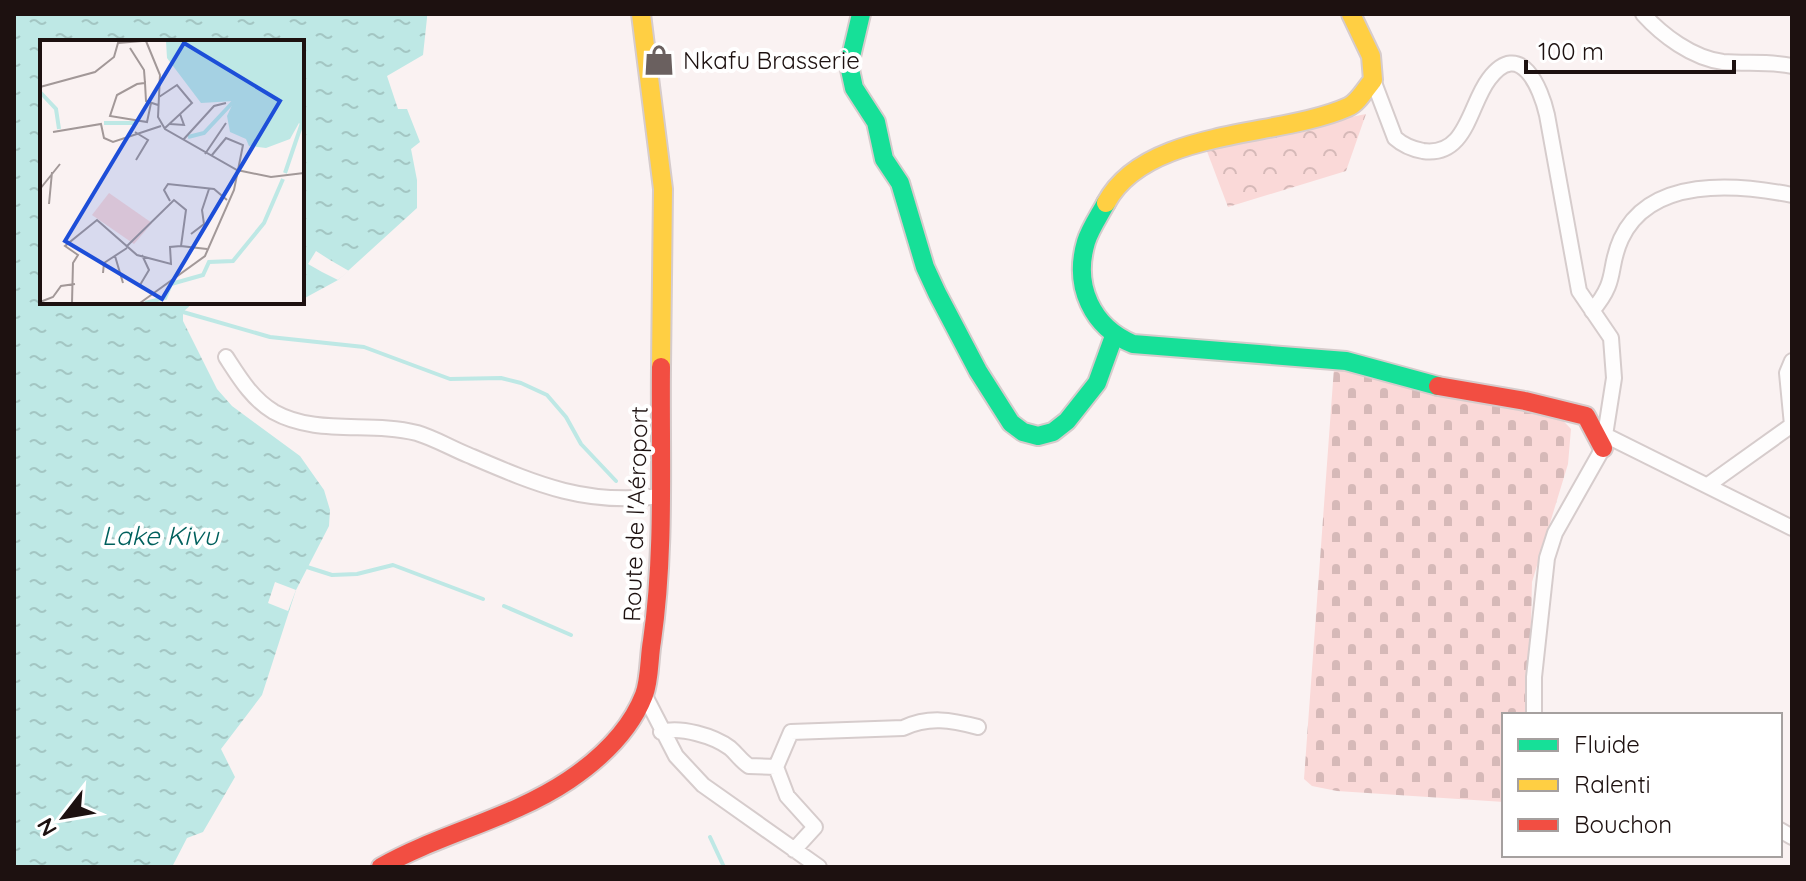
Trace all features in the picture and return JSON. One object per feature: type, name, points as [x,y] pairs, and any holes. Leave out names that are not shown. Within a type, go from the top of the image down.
[{"type":"main road","name":"Route de l'Aéroport","points":[[381,867],[413,849],[518,807],[566,782],[602,756],[622,732],[644,694],[659,594],[663,189],[641,14]]},
{"type":"main road","points":[[861,14],[849,65],[854,88],[876,122],[884,159],[900,183],[925,267],[937,293],[1011,423],[1023,432],[1038,436],[1053,432],[1067,421],[1097,383],[1114,336]]},
{"type":"main road","points":[[1351,14],[1371,56],[1373,80],[1351,106],[1167,151],[1113,190],[1086,241],[1083,260],[1085,299],[1092,313],[1114,336],[1133,344],[1266,352],[1346,361],[1377,366],[1420,383],[1545,402],[1586,416],[1604,441]]},
{"type":"street","points":[[1643,14],[1659,32],[1722,62],[1767,61],[1792,66]]},
{"type":"street","points":[[1373,80],[1395,138],[1402,145],[1428,152],[1451,146],[1460,137],[1478,98],[1496,71],[1508,66],[1521,67],[1532,74],[1540,86],[1547,115],[1579,291],[1611,338],[1614,378],[1604,441],[1555,533],[1547,558],[1534,677],[1534,713]]},
{"type":"street","points":[[1592,311],[1609,291],[1620,242],[1644,210],[1662,200],[1719,185],[1792,195]]},
{"type":"street","points":[[226,357],[253,394],[272,411],[298,423],[419,434],[513,474],[583,497],[610,501],[661,496]]},
{"type":"street","points":[[1708,485],[1792,425],[1787,373],[1792,361]]},
{"type":"street","points":[[1604,441],[1708,485],[1792,528]]},
{"type":"street","points":[[644,694],[661,732],[703,785],[819,867]]},
{"type":"street","points":[[794,850],[815,827],[787,796],[776,767],[791,732],[903,728],[917,722],[947,718],[978,727]]},
{"type":"street","points":[[661,732],[670,729],[698,734],[730,748],[749,766],[776,767]]},
{"type":"green space","points":[[1366,114],[1346,171],[1228,207],[1205,146]]},
{"type":"green space","points":[[1334,368],[1551,408],[1571,429],[1568,464],[1532,582],[1529,713],[1502,713],[1502,802],[1337,791],[1312,786],[1304,779]]},
{"type":"water","name":"Lake Kivu","points":[[14,14],[427,14],[423,55],[387,76],[398,109],[407,109],[420,142],[411,149],[417,180],[417,208],[338,280],[304,298],[304,40],[40,40],[40,304],[192,304],[183,312],[183,321],[217,389],[232,406],[300,456],[324,490],[330,510],[329,526],[296,590],[262,695],[221,749],[235,777],[203,832],[187,838],[172,867],[14,867]]},
{"type":"pier","points":[[316,251],[349,271],[338,280],[308,264]]},
{"type":"pier","points":[[275,582],[296,590],[288,611],[268,603]]},
{"type":"waterway","points":[[183,312],[270,337],[364,347],[450,379],[501,378],[521,383],[547,395],[566,417],[581,444],[616,481]]},
{"type":"waterway","points":[[307,567],[332,575],[357,574],[393,565],[483,599]]},
{"type":"waterway","points":[[504,606],[571,635]]},
{"type":"waterway","points":[[710,837],[724,867]]},
{"type":"traffic: fast","points":[[861,14],[849,65],[854,88],[876,122],[884,159],[900,183],[925,267],[937,293],[978,371],[1011,423],[1023,432],[1038,436],[1053,432],[1067,421],[1097,383],[1114,336]]},
{"type":"traffic: fast","points":[[1106,203],[1086,242],[1082,274],[1089,303],[1097,316],[1119,337],[1133,344],[1346,361],[1438,386]]},
{"type":"traffic: slow","points":[[641,14],[663,189],[661,367]]},
{"type":"traffic: slow","points":[[1106,203],[1125,179],[1151,161],[1182,148],[1319,117],[1352,105],[1373,80],[1371,56],[1351,14]]},
{"type":"traffic: jam","points":[[381,867],[547,794],[592,763],[631,721],[647,682],[659,573],[661,367]]},
{"type":"traffic: jam","points":[[1438,386],[1525,401],[1586,416],[1603,448]]},
{"type":"place","name":"Nkafu Brasserie","points":[[659,60]]}]
